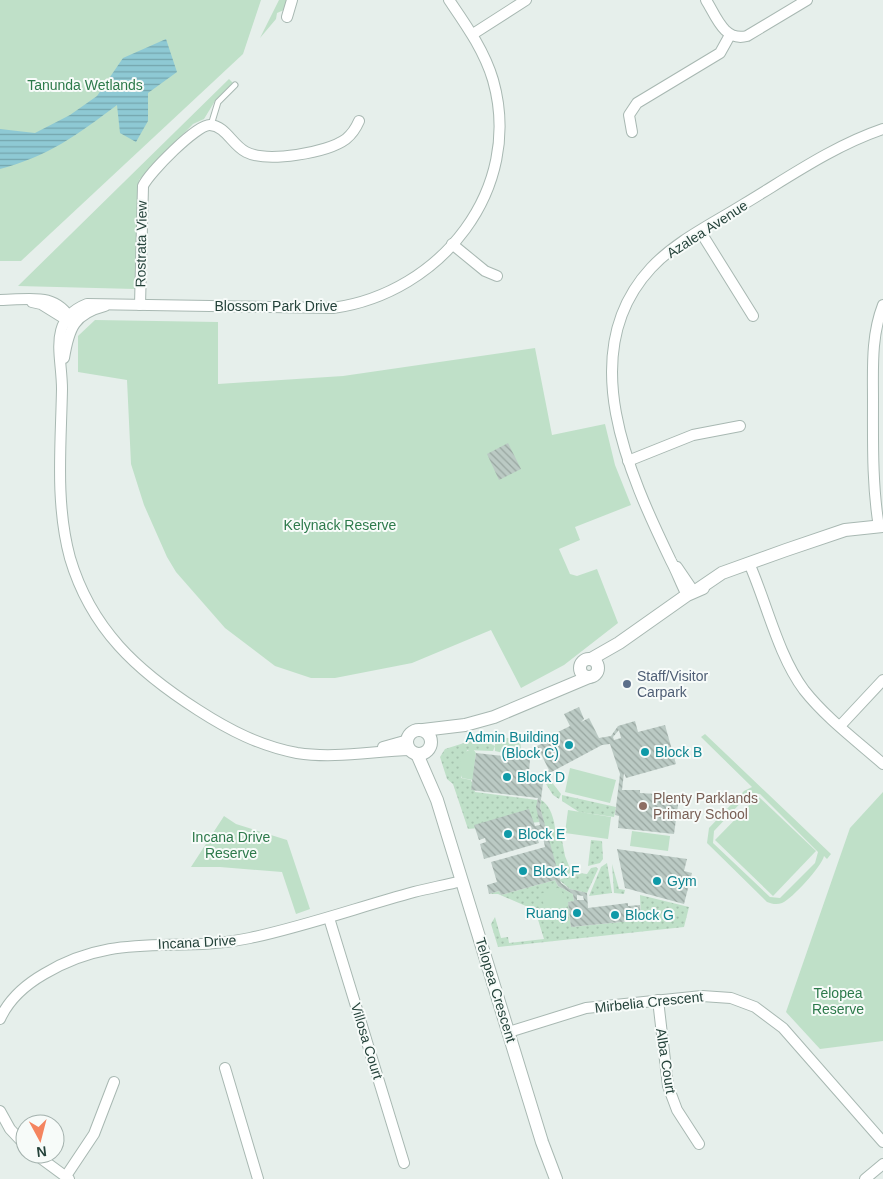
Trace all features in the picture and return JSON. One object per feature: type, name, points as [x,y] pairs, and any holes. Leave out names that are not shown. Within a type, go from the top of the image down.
[{"type":"street","points":[[285,18],[292,0]]},
{"type":"street","name":"Blossom Park Drive","points":[[69,320],[111,305],[310,308],[346,306],[376,298],[401,287],[427,269],[452,244],[469,223],[484,197],[494,169],[499,139],[498,112],[493,81],[473,34],[449,0]]},
{"type":"street","points":[[473,34],[526,0]]},
{"type":"street","points":[[706,0],[730,35],[737,38],[747,36],[808,0]]},
{"type":"street","points":[[632,132],[629,118],[633,106],[718,55],[723,50],[730,35]]},
{"type":"street","points":[[211,125],[218,127],[249,154],[292,156],[308,154],[342,142],[351,134],[359,121]]},
{"type":"street","name":"Rostrata View","points":[[140,305],[144,183],[195,130],[205,125],[211,125]]},
{"type":"street","name":"Azalea Avenue","points":[[692,592],[671,561],[653,525],[628,461],[612,378],[612,353],[618,324],[630,295],[650,269],[671,250],[826,155],[883,129]]},
{"type":"street","points":[[700,231],[753,316]]},
{"type":"street","points":[[452,244],[484,271],[497,276]]},
{"type":"street","points":[[0,300],[46,299],[58,305],[69,320],[69,332],[62,369],[60,486],[67,542],[81,587],[100,621],[118,646],[153,680],[242,736],[270,747],[298,753],[329,756],[419,747],[465,725],[512,710],[562,687],[593,669],[619,643],[692,592],[726,578],[745,565],[826,538],[858,534],[880,525],[872,452],[878,379],[876,328],[883,305]]},
{"type":"street","points":[[628,461],[693,435],[740,426]]},
{"type":"street","points":[[745,565],[798,680],[812,699],[883,764]]},
{"type":"street","points":[[562,687],[580,666],[582,672],[593,669]]},
{"type":"street","points":[[840,726],[883,680]]},
{"type":"street","points":[[419,747],[415,730],[465,725]]},
{"type":"street","name":"Telopea Crescent","points":[[423,730],[430,735],[419,747],[542,1142],[556,1179]]},
{"type":"street","name":"Incana Drive","points":[[0,1019],[14,997],[29,983],[57,966],[84,954],[120,946],[236,940],[329,918],[461,877]]},
{"type":"street","name":"Villosa Court","points":[[329,918],[404,1163]]},
{"type":"street","name":"Mirbelia Crescent","points":[[509,1032],[579,1009],[702,996],[722,997],[742,1002],[765,1013],[783,1028],[883,1142]]},
{"type":"street","name":"Alba Court","points":[[658,1000],[665,1069],[672,1100],[700,1144]]},
{"type":"street","points":[[224,1068],[258,1179]]},
{"type":"street","points":[[49,1164],[68,1178],[94,1134],[114,1082]]},
{"type":"street","points":[[0,1111],[15,1135]]},
{"type":"street","points":[[866,1179],[883,1164]]},
{"type":"lane","points":[[211,125],[218,102],[235,85]]},
{"type":"green space","name":"Tanunda Wetlands","points":[[0,0],[261,0],[243,54],[21,261],[0,261]]},
{"type":"green space","points":[[279,0],[289,0],[284,10],[277,13],[276,19],[260,38]]},
{"type":"green space","points":[[229,79],[233,83],[215,101],[204,119],[193,124],[139,180],[135,289],[18,286]]},
{"type":"green space","name":"Kelynack Reserve","points":[[95,320],[218,322],[218,384],[343,376],[535,348],[552,435],[605,424],[615,465],[631,505],[575,527],[580,540],[559,549],[570,574],[577,576],[597,569],[618,623],[564,665],[521,688],[491,630],[412,663],[335,678],[311,678],[275,666],[225,628],[176,572],[167,557],[144,505],[131,464],[127,380],[78,372],[78,336]]},
{"type":"green space","points":[[705,734],[831,854],[827,859],[824,856],[806,882],[782,903],[767,902],[707,843],[709,828],[744,791],[752,787],[701,737]],"holes":[[[750,793],[760,794],[818,852],[815,863],[780,898],[770,897],[713,843],[714,831]]]},
{"type":"green space","points":[[520,737],[521,749],[508,754],[495,751],[495,739]]},
{"type":"green space","points":[[480,738],[495,746],[493,751],[467,750],[461,778],[471,780],[475,792],[537,800],[540,822],[468,829],[453,784],[447,779],[440,757],[445,749]]},
{"type":"green space","points":[[473,749],[476,753],[473,780],[462,778],[460,765],[462,756],[468,750]]},
{"type":"green space","points":[[570,768],[616,780],[610,803],[565,792]]},
{"type":"green space","points":[[551,781],[561,794],[559,799],[553,795],[546,784]]},
{"type":"green space","name":"Telopea Reserve","points":[[883,792],[883,1041],[820,1049],[786,1012],[850,828]]},
{"type":"green space","points":[[562,795],[616,807],[614,817],[579,812],[562,801]]},
{"type":"green space","points":[[758,796],[816,851],[773,896],[715,840]]},
{"type":"green space","points":[[541,800],[548,806],[552,815],[555,834],[561,835],[565,856],[571,871],[568,875],[558,877],[540,807]]},
{"type":"green space","points":[[568,810],[611,817],[608,839],[565,833]]},
{"type":"green space","name":"Incana Drive Reserve","points":[[224,816],[236,824],[287,840],[310,909],[296,914],[282,872],[220,867],[191,867]]},
{"type":"green space","points":[[632,831],[670,836],[668,851],[630,846]]},
{"type":"green space","points":[[591,840],[602,841],[603,859],[600,863],[588,866]]},
{"type":"green space","points":[[607,863],[612,893],[589,896],[601,867]]},
{"type":"green space","points":[[612,864],[619,889],[625,890],[624,894],[614,893]]},
{"type":"green space","points":[[596,867],[598,869],[587,893],[570,889],[559,880],[578,873],[587,874],[591,868]]},
{"type":"green space","points":[[555,880],[558,886],[573,894],[574,901],[568,902],[571,927],[641,920],[640,895],[689,907],[684,927],[498,947],[491,924],[495,917],[501,938],[508,937],[509,943],[544,939],[535,910],[498,894],[489,894],[499,891],[501,895]]},
{"type":"green space","points":[[558,888],[567,898],[564,913],[549,918],[540,894]]},
{"type":"water","points":[[166,39],[177,72],[148,93],[148,121],[136,142],[120,133],[117,105],[89,126],[48,151],[0,169],[0,129],[35,133],[70,115],[97,96],[123,58]]},
{"type":"building","points":[[508,443],[521,469],[499,480],[487,454]]},
{"type":"building","points":[[579,707],[584,719],[581,722],[589,718],[599,738],[611,736],[618,726],[635,721],[638,732],[665,725],[676,764],[626,778],[624,773],[622,790],[640,790],[640,793],[656,794],[657,792],[664,793],[664,796],[679,798],[674,834],[618,828],[619,816],[615,815],[620,774],[610,744],[602,745],[544,776],[540,807],[561,883],[570,889],[587,893],[588,908],[628,903],[628,906],[640,905],[641,920],[571,927],[568,902],[574,901],[573,894],[558,886],[555,880],[501,895],[499,891],[489,894],[487,885],[497,882],[491,862],[545,847],[542,833],[536,835],[539,843],[484,859],[480,844],[486,842],[485,838],[479,840],[474,825],[529,809],[535,826],[540,825],[536,807],[538,798],[471,790],[476,753],[530,759],[529,773],[541,775],[549,770],[537,746],[559,735],[558,732],[570,726],[564,714]],"holes":[[[619,730],[621,738],[614,740],[613,737]],[[577,895],[583,896],[584,900],[577,900]]]},
{"type":"building","name":"Gym","points":[[617,849],[687,859],[684,871],[692,873],[684,904],[625,888]]},
{"type":"place","name":"Staff/Visitor Carpark","points":[[627,684]]},
{"type":"place","name":"Admin Building (Block C)","points":[[569,745]]},
{"type":"place","name":"Block B","points":[[645,752]]},
{"type":"place","name":"Block D","points":[[507,777]]},
{"type":"place","name":"Plenty Parklands Primary School","points":[[643,806]]},
{"type":"place","name":"Block E","points":[[508,834]]},
{"type":"place","name":"Block F","points":[[523,871]]},
{"type":"place","name":"Gym","points":[[657,881]]},
{"type":"place","name":"Ruang","points":[[577,913]]},
{"type":"place","name":"Block G","points":[[615,915]]}]
